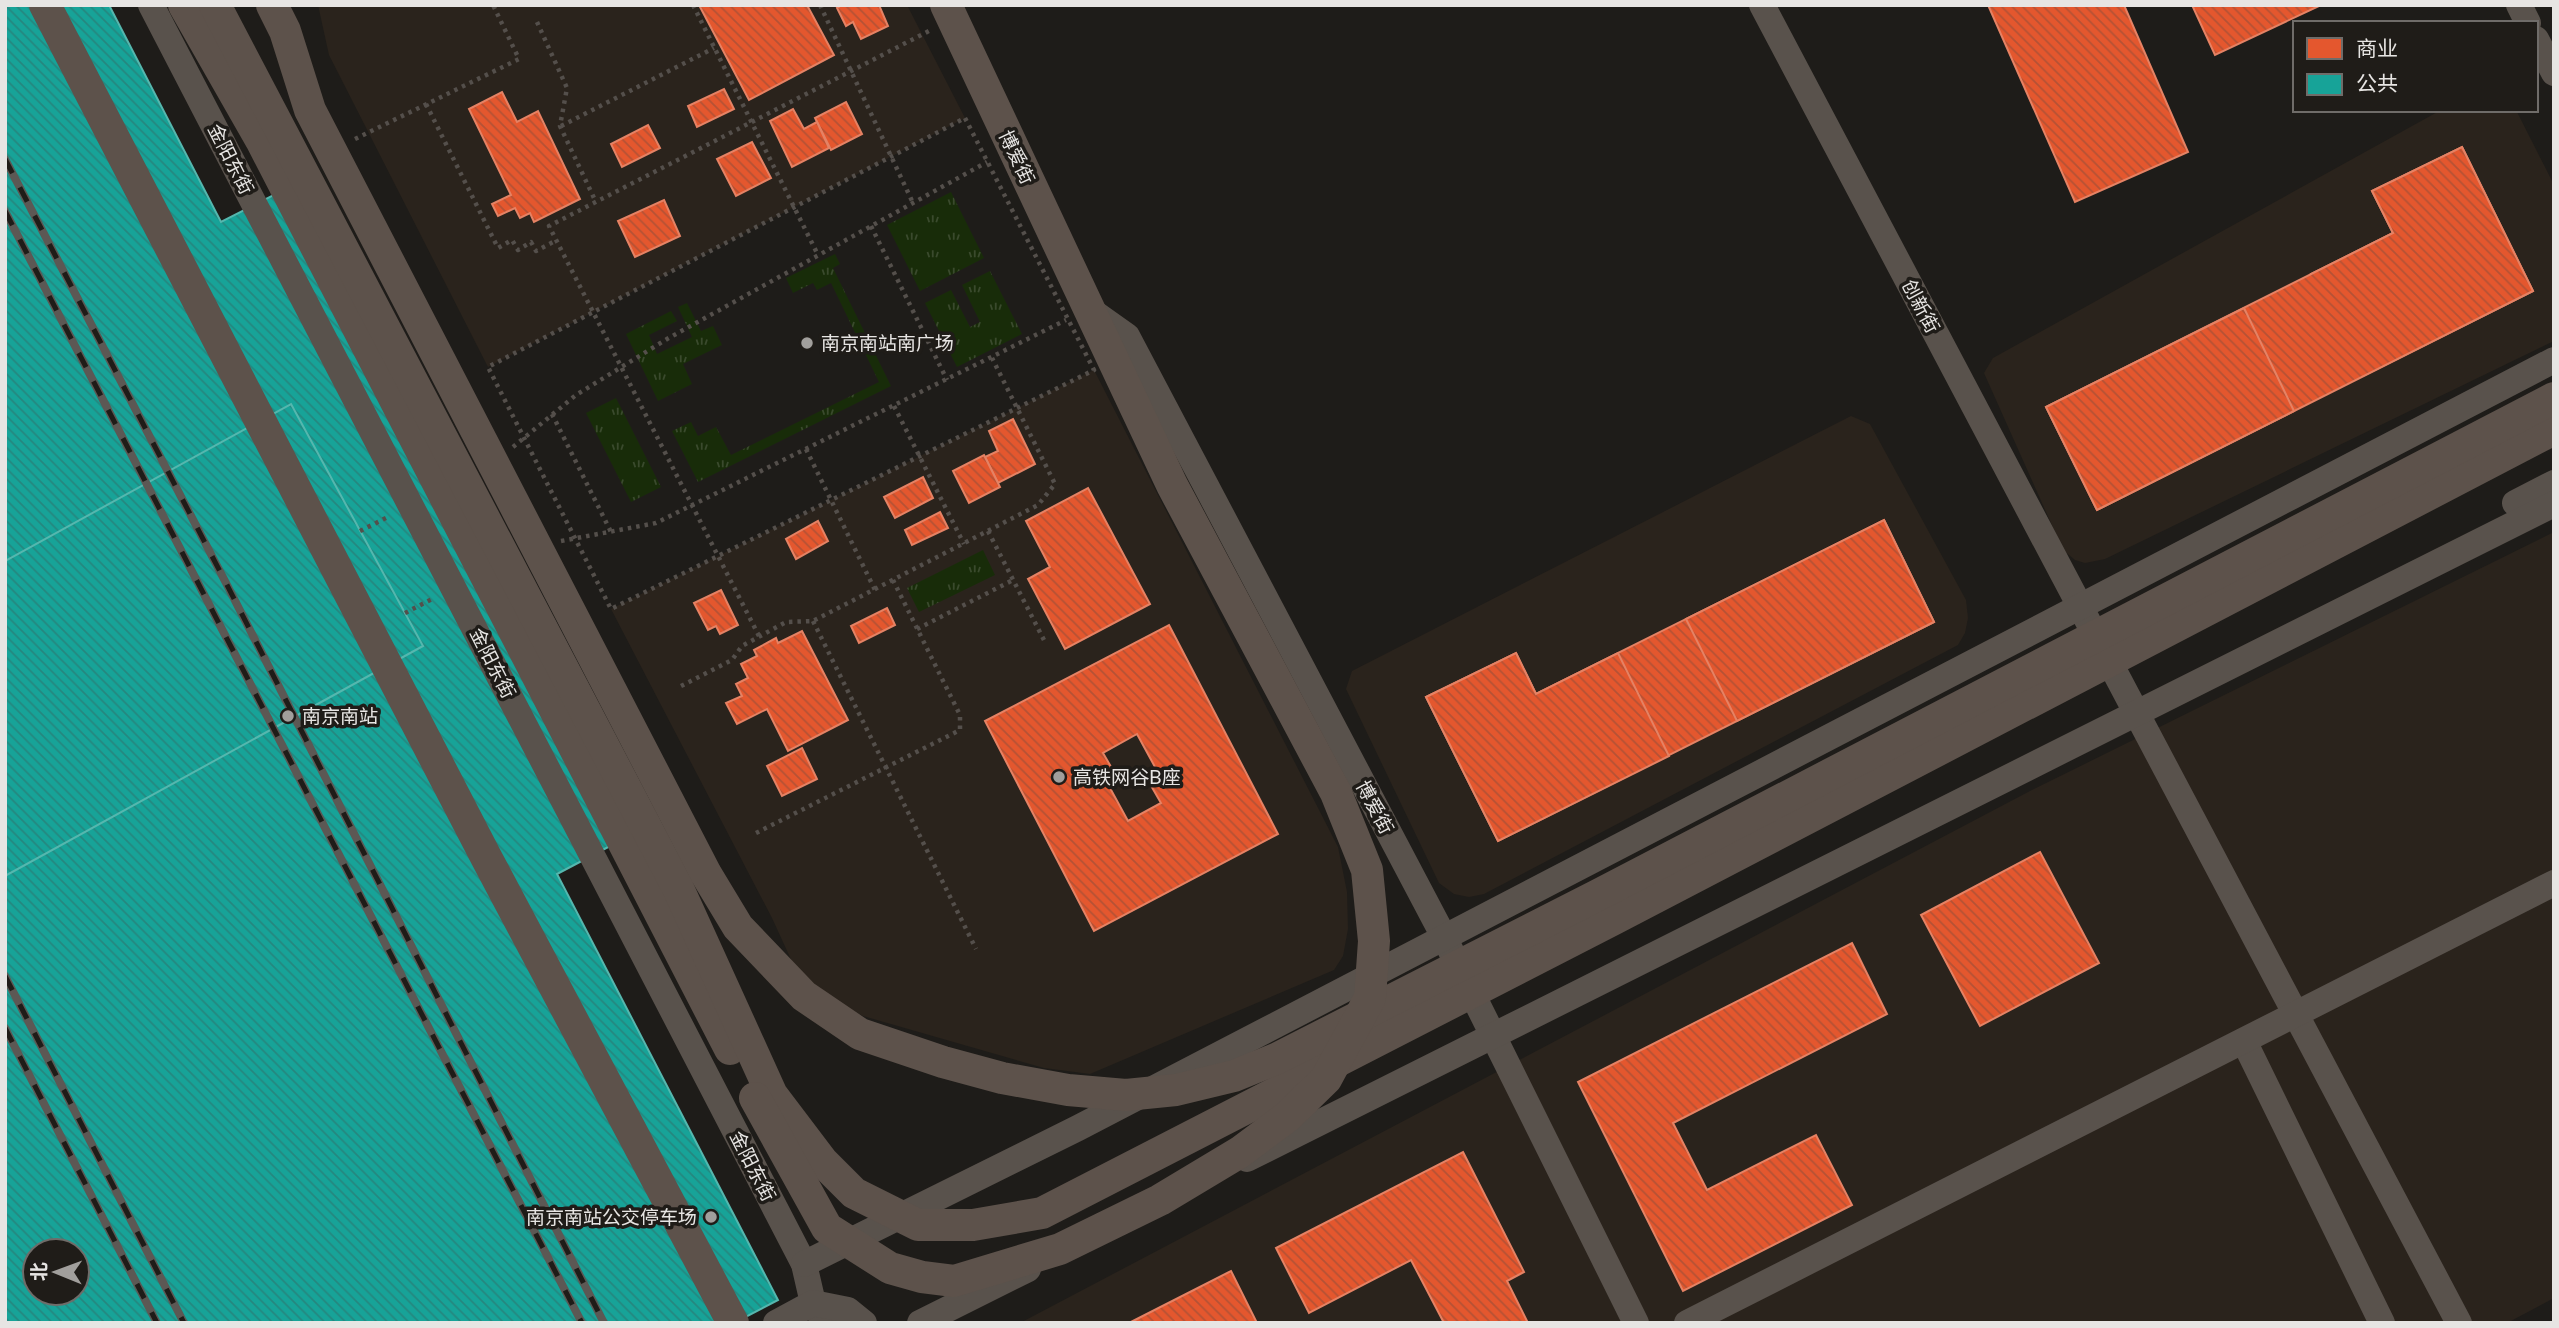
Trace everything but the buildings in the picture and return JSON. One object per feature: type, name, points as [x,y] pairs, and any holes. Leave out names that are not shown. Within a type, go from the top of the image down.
[{"type":"main road","points":[[45,5],[486,857],[733,1323]]},
{"type":"main road","points":[[184,5],[226,77]]},
{"type":"main road","points":[[197,5],[226,77]]},
{"type":"main road","points":[[215,5],[678,888],[772,1095],[822,1161],[854,1193],[918,1225],[973,1225],[1042,1213],[1627,913],[2554,429]]},
{"type":"main road","points":[[280,14],[310,110],[706,874],[731,917],[804,996],[860,1034],[1002,1079],[1068,1090],[1126,1095],[1175,1090],[1234,1076],[1278,1058],[1636,876],[2554,398]]},
{"type":"main road","name":"博爱街","points":[[226,77],[776,1139],[827,1228],[890,1268],[922,1277],[954,1281],[1060,1249],[1160,1199],[1240,1152],[1287,1116],[1326,1079],[1370,998],[1374,941],[1367,870],[1336,793],[1079,314],[939,17]]},
{"type":"street","name":"金阳东街","points":[[152,5],[804,1264],[819,1313]]},
{"type":"street","name":"创新街","points":[[1762,5],[2459,1323]]},
{"type":"street","points":[[2519,5],[2527,21]]},
{"type":"street","points":[[2538,42],[2554,72]]},
{"type":"street","name":"博爱街","points":[[1079,314],[1127,336],[1444,937],[1636,1323]]},
{"type":"street","points":[[804,1264],[1078,1128],[2554,360]]},
{"type":"street","points":[[1160,1199],[2013,762],[2370,575],[2554,483]]},
{"type":"street","points":[[920,1323],[2554,503]]},
{"type":"street","points":[[1687,1323],[2554,883]]},
{"type":"street","points":[[2244,1041],[2382,1323]]},
{"type":"street","points":[[776,1323],[819,1313],[848,1310],[864,1323]]},
{"type":"path","points":[[332,150],[519,58],[493,5]]},
{"type":"path","points":[[692,5],[818,255]]},
{"type":"path","points":[[820,5],[914,202]]},
{"type":"path","points":[[760,636],[549,226],[851,71],[939,17]]},
{"type":"path","points":[[537,22],[567,88],[560,126],[594,198]]},
{"type":"path","points":[[560,126],[714,48]]},
{"type":"path","points":[[426,104],[498,248],[512,240],[518,250],[531,242],[536,251],[557,240]]},
{"type":"path","points":[[965,118],[987,162],[1079,314],[1094,370],[611,609],[488,367],[965,118]]},
{"type":"path","points":[[508,451],[576,395],[622,366],[987,162]]},
{"type":"path","points":[[872,226],[947,380]]},
{"type":"path","points":[[537,545],[656,523],[1079,314]]},
{"type":"path","points":[[681,686],[732,660],[742,646],[786,622],[813,621],[1038,505],[1055,484],[992,357]]},
{"type":"path","points":[[894,406],[964,544]]},
{"type":"path","points":[[552,414],[611,532]]},
{"type":"path","points":[[806,449],[875,590]]},
{"type":"path","points":[[360,531],[411,505]]},
{"type":"path","points":[[988,531],[1045,642]]},
{"type":"path","points":[[756,833],[960,730],[960,715],[893,580]]},
{"type":"path","points":[[917,629],[1013,580]]},
{"type":"path","points":[[405,613],[454,588]]},
{"type":"path","points":[[813,621],[975,949]]},
{"type":"shaded area","points":[[318,5],[907,5],[965,118],[488,367],[329,55]]},
{"type":"shaded area","points":[[2437,112],[2517,112],[2554,185],[2554,341],[2105,559],[2085,563],[2075,560],[2063,550],[1984,373],[1993,358]]},
{"type":"shaded area","name":"高铁网谷B座","points":[[1094,370],[1338,847],[1347,892],[1348,929],[1343,956],[1334,970],[1090,1074],[1044,1068],[863,1016],[818,993],[794,966],[772,918],[611,609]]},
{"type":"shaded area","points":[[1851,416],[1870,424],[1966,600],[1968,618],[1965,633],[1958,645],[1484,894],[1469,897],[1454,894],[1439,883],[1346,689],[1352,671]]},
{"type":"shaded area","points":[[2554,532],[2554,1298],[2507,1323],[1020,1323],[2030,791]]},
{"type":"green space","points":[[951,192],[984,258],[920,291],[887,225]]},
{"type":"green space","points":[[835,254],[840,264],[833,268],[891,386],[698,482],[672,431],[691,422],[698,436],[716,427],[731,455],[879,382],[831,283],[817,290],[813,283],[793,293],[786,278]]},
{"type":"green space","points":[[990,271],[1022,334],[957,367],[925,303],[951,290],[970,327],[980,322],[962,285]]},
{"type":"green space","points":[[687,303],[701,331],[713,326],[722,345],[683,364],[692,384],[658,401],[626,334],[671,311],[677,321],[649,335],[657,354],[692,337],[678,307]]},
{"type":"green space","points":[[616,398],[661,487],[631,502],[586,413]]},
{"type":"green space","points":[[983,550],[995,575],[919,612],[907,588]]},
{"type":"railway","points":[[5,159],[226,583],[604,1323]]},
{"type":"railway","points":[[5,211],[582,1323]]},
{"type":"railway","points":[[5,976],[184,1323]]},
{"type":"railway","points":[[5,1028],[157,1323]]},
{"type":"place","name":"南京南站南广场","points":[[807,343]]},
{"type":"place","name":"南京南站","points":[[288,716]]},
{"type":"place","name":"高铁网谷B座","points":[[1059,777]]},
{"type":"place","name":"南京南站公交停车场","points":[[711,1217]]}]
